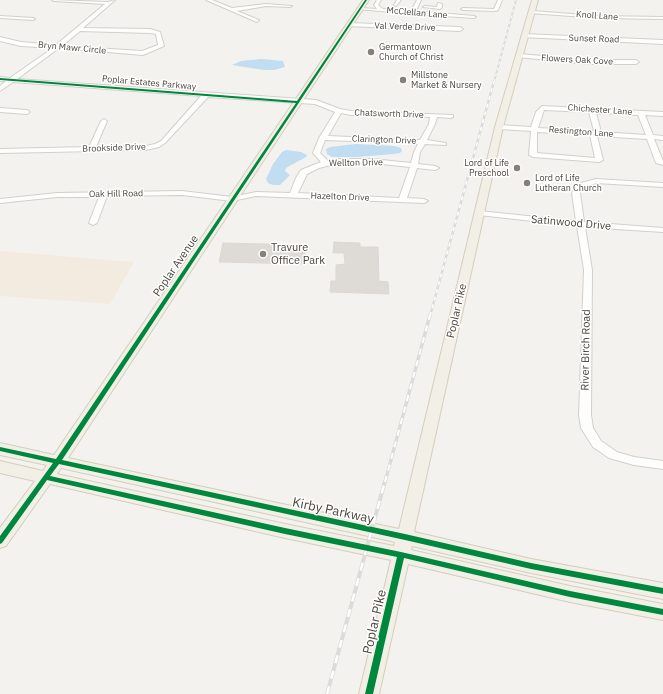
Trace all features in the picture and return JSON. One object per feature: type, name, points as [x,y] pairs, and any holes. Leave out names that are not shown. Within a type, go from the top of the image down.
[{"type":"main road","name":"Poplar Avenue","points":[[0,541],[47,478],[296,102],[366,0]]},
{"type":"main road","name":"Poplar Pike","points":[[369,694],[499,127],[535,0]]},
{"type":"main road","name":"Kirby Parkway","points":[[0,449],[405,537],[565,574],[663,591]]},
{"type":"main road","points":[[0,467],[285,531],[401,555],[570,594],[663,612]]},
{"type":"street","points":[[54,0],[111,1]]},
{"type":"street","points":[[208,0],[257,21]]},
{"type":"street","points":[[379,0],[376,5],[381,10]]},
{"type":"street","points":[[396,5],[399,0]]},
{"type":"street","points":[[409,6],[418,0]]},
{"type":"street","points":[[455,17],[463,13],[464,7],[496,10],[500,0]]},
{"type":"street","points":[[0,90],[32,64],[49,54],[79,30],[111,1]]},
{"type":"street","points":[[389,5],[438,8],[440,4]]},
{"type":"street","points":[[230,10],[266,5],[290,6]]},
{"type":"street","points":[[409,6],[413,12]]},
{"type":"street","name":"McClellan Lane","points":[[360,9],[413,12],[455,17],[474,17]]},
{"type":"street","name":"Knoll Lane","points":[[532,12],[663,18]]},
{"type":"street","points":[[0,17],[33,19]]},
{"type":"street","name":"Val Verde Drive","points":[[349,25],[460,29]]},
{"type":"street","name":"Bryn Mawr Circle","points":[[0,39],[21,44],[127,52],[145,52],[161,46],[158,33],[150,31],[79,30]]},
{"type":"street","name":"Sunset Road","points":[[524,36],[663,42]]},
{"type":"street","name":"Flowers Oak Cove","points":[[519,56],[590,62],[636,62]]},
{"type":"street","name":"Poplar Estates Parkway","points":[[0,79],[296,102]]},
{"type":"street","name":"Brookside Drive","points":[[0,150],[146,148],[157,146],[163,142],[206,95]]},
{"type":"street","name":"Chatsworth Drive","points":[[296,102],[328,107],[339,111],[363,114],[451,116]]},
{"type":"street","name":"Chichester Lane","points":[[534,129],[540,109],[545,107],[663,114]]},
{"type":"street","points":[[0,110],[27,112]]},
{"type":"street","points":[[534,129],[532,155],[599,160],[592,110]]},
{"type":"street","points":[[326,163],[316,153],[322,138],[339,111]]},
{"type":"street","points":[[640,113],[662,163]]},
{"type":"street","points":[[402,200],[412,174],[413,165],[421,142],[432,124],[434,115]]},
{"type":"street","points":[[92,148],[104,121]]},
{"type":"street","name":"Restington Lane","points":[[499,127],[663,138]]},
{"type":"street","name":"Clarington Drive","points":[[322,138],[444,144]]},
{"type":"street","name":"Wellton Drive","points":[[293,196],[304,172],[326,163],[339,161],[372,161],[435,168]]},
{"type":"street","name":"River Birch Road","points":[[663,185],[600,181],[582,185],[577,189],[576,193],[588,270],[585,415],[587,428],[598,444],[613,455],[634,461],[663,465]]},
{"type":"street","points":[[243,183],[256,194]]},
{"type":"street","name":"Oak Hill Road","points":[[0,201],[32,197],[182,193],[232,199]]},
{"type":"street","points":[[93,223],[104,194]]},
{"type":"street","name":"Hazelton Drive","points":[[232,199],[256,194],[424,201]]},
{"type":"street","name":"Satinwood Drive","points":[[479,213],[581,224],[663,230]]},
{"type":"shaded area","points":[[0,251],[134,262],[110,304],[0,296]]},
{"type":"water","points":[[261,59],[283,61],[285,67],[274,70],[264,70],[232,65],[241,61]]},
{"type":"water","points":[[356,144],[394,146],[401,148],[402,151],[394,154],[356,157],[332,157],[327,154],[326,149],[330,147]]},
{"type":"water","points":[[286,150],[301,152],[307,155],[286,168],[285,171],[290,175],[280,185],[268,183],[266,179],[273,164],[282,152]]},
{"type":"building","points":[[334,242],[360,243],[360,247],[378,247],[379,281],[388,282],[389,294],[330,292],[331,281],[336,281],[336,265],[345,264],[344,253],[333,253]]},
{"type":"building","name":"Travure Office Park","points":[[223,243],[306,245],[304,264],[219,262]]},
{"type":"railway","points":[[494,82],[516,0]]},
{"type":"railway","points":[[430,316],[494,81]]},
{"type":"railway","points":[[385,482],[430,315]]},
{"type":"railway","points":[[327,694],[385,481]]},
{"type":"cycle path","points":[[0,541],[58,461],[366,0]]},
{"type":"cycle path","points":[[0,79],[297,102]]},
{"type":"cycle path","points":[[0,449],[405,537],[531,566],[663,591]]},
{"type":"cycle path","points":[[47,478],[285,531],[401,555],[570,594],[663,612]]},
{"type":"cycle path","points":[[369,694],[401,555]]},
{"type":"place","name":"Germantown Church of Christ","points":[[371,52]]},
{"type":"place","name":"Millstone Market & Nursery","points":[[403,80]]},
{"type":"place","name":"Lord of Life Preschool","points":[[517,168]]},
{"type":"place","name":"Lord of Life Lutheran Church","points":[[527,183]]},
{"type":"place","name":"Travure Office Park","points":[[263,254]]}]
